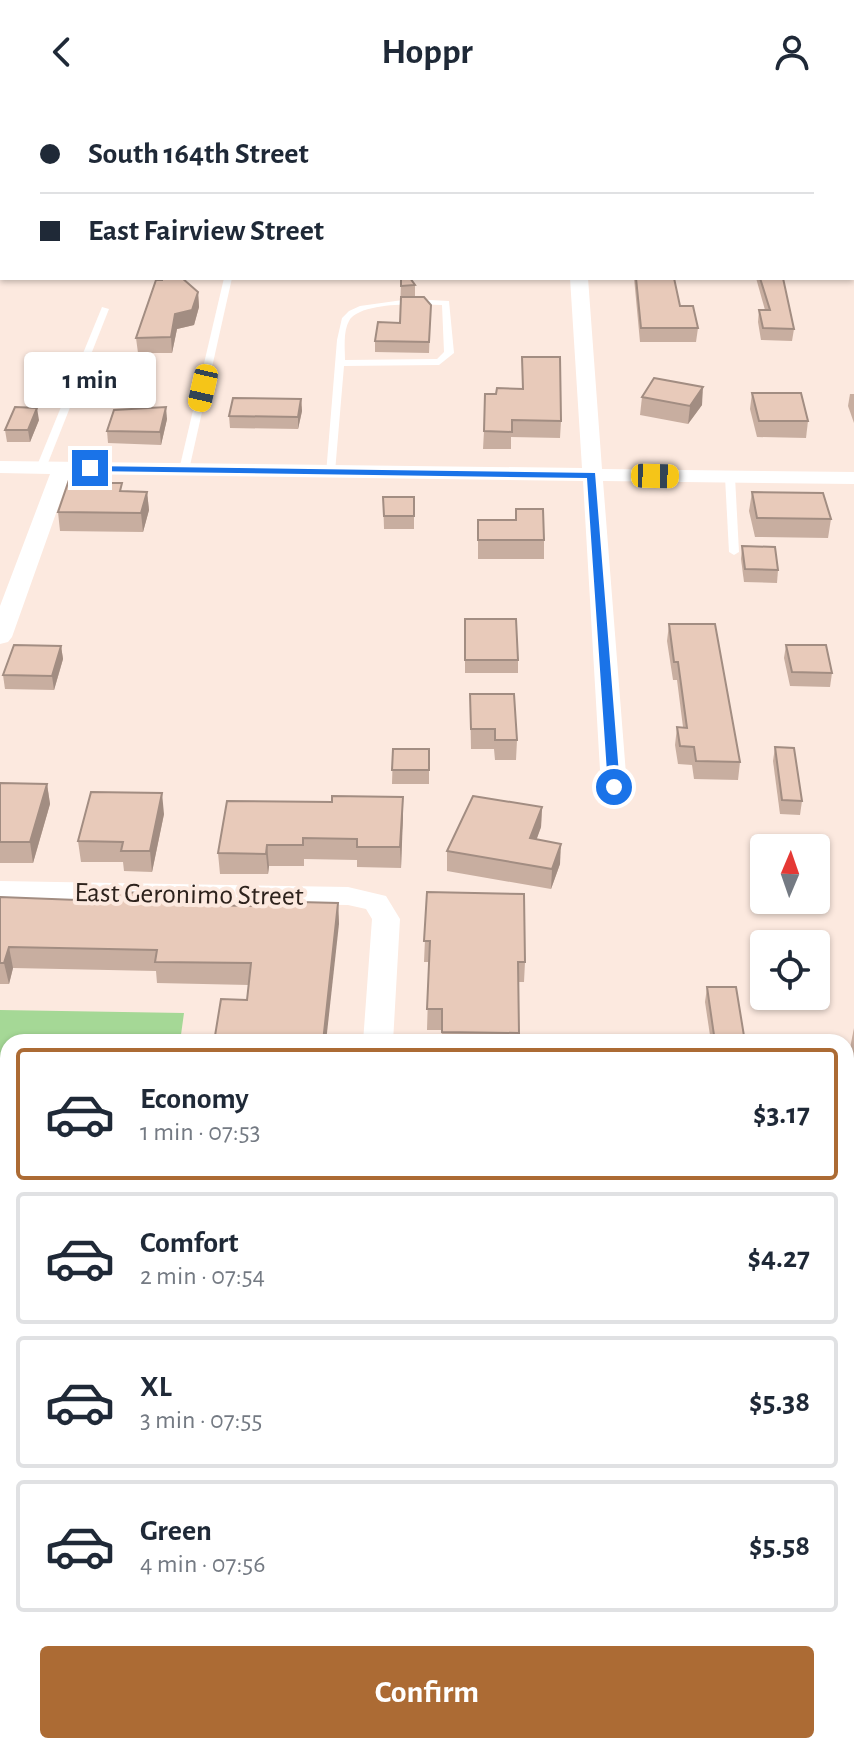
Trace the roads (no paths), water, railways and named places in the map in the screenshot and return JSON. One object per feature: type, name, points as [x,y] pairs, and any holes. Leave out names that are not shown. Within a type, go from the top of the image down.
[{"type":"street","points":[[579,280],[614,787]]},
{"type":"street","points":[[0,467],[854,478]]},
{"type":"street","points":[[0,637],[52,468]]},
{"type":"street","name":"East Geronimo Street","points":[[0,890],[348,896],[376,902],[386,919],[379,1034]]},
{"type":"lane","points":[[184,470],[228,280]]},
{"type":"lane","points":[[330,472],[340,363],[346,319],[364,307],[426,300],[446,303],[449,353],[439,362],[340,363]]},
{"type":"lane","points":[[52,468],[105,309]]},
{"type":"lane","points":[[730,477],[734,552]]}]
